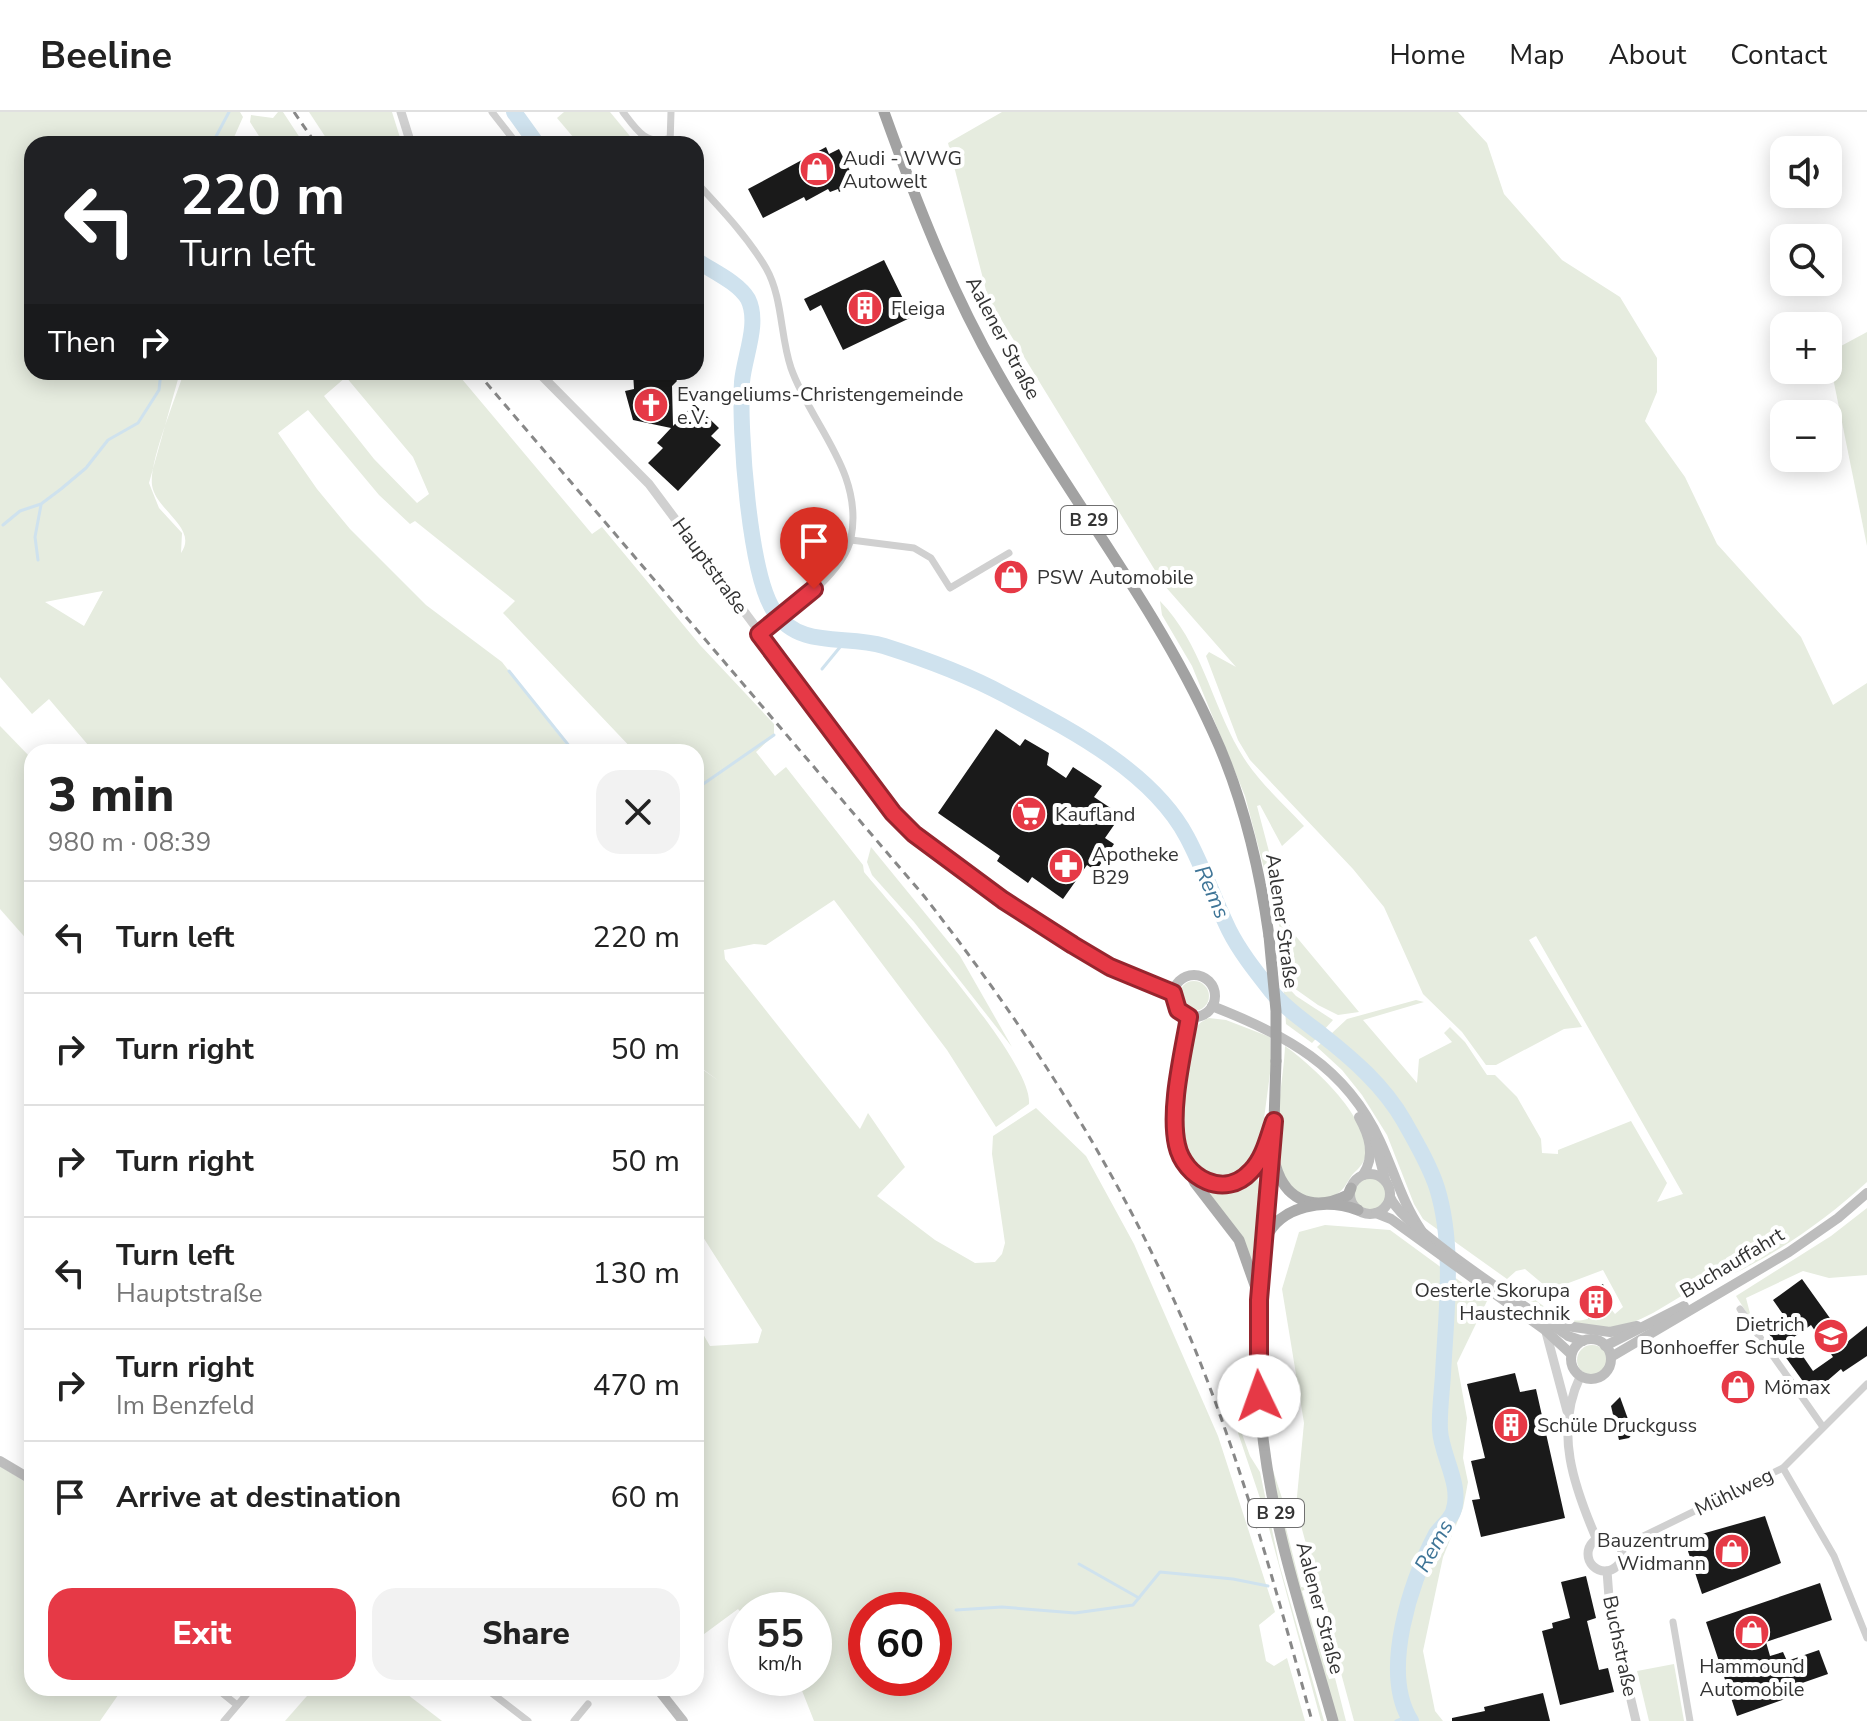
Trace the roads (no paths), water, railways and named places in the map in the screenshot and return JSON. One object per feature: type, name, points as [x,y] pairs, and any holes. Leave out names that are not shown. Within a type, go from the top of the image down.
[{"type":"highway","name":"Aalener Straße","points":[[884,112],[932,236],[997,371],[1180,666],[1214,733],[1258,861],[1275,998],[1274,1121]]},
{"type":"main road","points":[[1192,975],[1199,976],[1213,988],[1212,1006],[1202,1015],[1189,1017],[1178,1010],[1173,993],[1180,981],[1192,975]]},
{"type":"main road","points":[[1212,1006],[1279,1034],[1319,1062],[1344,1088],[1384,1148],[1407,1209],[1424,1237]]},
{"type":"main road","points":[[1189,1017],[1175,1130],[1178,1150],[1188,1171],[1239,1240],[1259,1300]]},
{"type":"main road","points":[[1271,1144],[1278,1176],[1293,1196],[1308,1202],[1331,1201],[1348,1195],[1370,1160],[1370,1148],[1359,1117],[1324,1075],[1279,1034]]},
{"type":"main road","points":[[1262,1250],[1275,1222],[1292,1210],[1341,1207],[1376,1213],[1424,1237],[1467,1264],[1547,1326],[1571,1354],[1572,1367],[1580,1377],[1591,1380],[1609,1368],[1611,1357],[1605,1346],[1595,1340],[1583,1341],[1568,1336],[1547,1326],[1469,1277],[1424,1237],[1404,1217],[1390,1197],[1368,1120]]},
{"type":"main road","points":[[1188,1171],[1209,1183],[1220,1185],[1242,1179],[1258,1162],[1274,1121]]},
{"type":"main road","name":"Aalener Straße","points":[[1274,1121],[1259,1300],[1259,1383],[1267,1470],[1288,1560],[1333,1721]]},
{"type":"main road","points":[[1363,1175],[1373,1174],[1385,1180]]},
{"type":"main road","points":[[1351,1188],[1351,1199],[1358,1210]]},
{"type":"main road","name":"Buchauffahrt","points":[[1611,1357],[1813,1235],[1867,1193]]},
{"type":"main road","points":[[1376,1213],[1386,1207],[1390,1197]]},
{"type":"main road","points":[[1605,1346],[1716,1292]]},
{"type":"main road","points":[[1547,1326],[1610,1332],[1654,1320]]},
{"type":"main road","points":[[1571,1354],[1583,1341]]},
{"type":"main road","points":[[0,1461],[24,1475]]},
{"type":"main road","points":[[663,1696],[683,1721]]},
{"type":"street","points":[[401,112],[408,136]]},
{"type":"street","points":[[492,112],[511,136]]},
{"type":"street","points":[[623,112],[644,136]]},
{"type":"street","points":[[669,136],[671,112]]},
{"type":"street","points":[[704,191],[746,239],[767,270],[778,301],[793,372],[825,430],[850,492],[853,508],[851,540],[834,568],[824,581],[759,634]]},
{"type":"street","name":"Hauptstraße","points":[[546,380],[649,484],[893,813],[914,834],[1003,900],[1073,945],[1123,973],[1173,993]]},
{"type":"street","points":[[851,540],[914,548],[931,558],[950,588],[1009,553]]},
{"type":"street","points":[[1740,1309],[1823,1427]]},
{"type":"street","points":[[1547,1326],[1567,1414],[1568,1454],[1597,1540]]},
{"type":"street","points":[[1567,1414],[1580,1377]]},
{"type":"street","name":"Mühlweg","points":[[1621,1547],[1783,1468],[1867,1384]]},
{"type":"street","points":[[1783,1468],[1834,1556],[1867,1638]]},
{"type":"street","points":[[1608,1537],[1621,1547],[1620,1562],[1607,1571],[1594,1566],[1589,1559],[1591,1546],[1597,1540],[1608,1537]]},
{"type":"street","name":"Buchstraße","points":[[1607,1571],[1610,1611],[1636,1721]]},
{"type":"street","points":[[1673,1622],[1690,1721]]},
{"type":"street","points":[[226,1696],[237,1705]]},
{"type":"street","points":[[224,1721],[245,1696]]},
{"type":"street","points":[[495,1696],[528,1721]]},
{"type":"street","points":[[574,1721],[588,1704]]},
{"type":"waterway","points":[[216,136],[229,112]]},
{"type":"waterway","name":"Rems","points":[[514,112],[531,136]]},
{"type":"waterway","name":"Rems","points":[[704,265],[738,287],[751,308],[752,329],[741,404],[744,465],[758,566],[774,611],[785,623],[810,636],[884,646],[976,681],[1081,737],[1131,772],[1172,813],[1187,837],[1229,930],[1255,970],[1283,1003],[1345,1053],[1377,1085],[1396,1108],[1427,1163],[1443,1210],[1448,1257],[1440,1430],[1454,1481],[1455,1502],[1452,1515],[1436,1534],[1426,1554],[1402,1627],[1398,1678],[1402,1701],[1411,1721]]},
{"type":"waterway","points":[[3,525],[20,511],[41,504],[61,489],[86,468],[108,440],[138,423],[159,390],[160,380]]},
{"type":"waterway","points":[[38,560],[35,537],[41,505]]},
{"type":"waterway","points":[[822,669],[845,641]]},
{"type":"waterway","points":[[509,671],[568,744]]},
{"type":"waterway","points":[[704,783],[774,735]]},
{"type":"waterway","points":[[1079,1564],[1139,1598]]},
{"type":"waterway","points":[[956,1610],[1002,1607],[1075,1613],[1133,1605],[1160,1572],[1233,1579],[1268,1586]]},
{"type":"waterway","points":[[1396,1721],[1407,1716]]},
{"type":"railway","points":[[294,112],[310,136]]},
{"type":"railway","points":[[484,380],[924,896],[1000,998],[1070,1104],[1133,1215],[1206,1378],[1256,1523],[1312,1721]]},
{"type":"place","name":"Audi - WWG Autowelt","points":[[817,169]]},
{"type":"place","name":"Fleiga","points":[[865,308]]},
{"type":"place","name":"Evangeliums-Christengemeinde e.V.","points":[[651,405]]},
{"type":"place","name":"PSW Automobile","points":[[1011,577]]},
{"type":"place","name":"Kaufland","points":[[1029,814]]},
{"type":"place","name":"Apotheke B29","points":[[1066,866]]},
{"type":"place","name":"Oesterle Skorupa Haustechnik","points":[[1596,1302]]},
{"type":"place","name":"Dietrich Bonhoeffer Schule","points":[[1831,1336]]},
{"type":"place","name":"Mömax","points":[[1738,1387]]},
{"type":"place","name":"Schüle Druckguss","points":[[1511,1425]]},
{"type":"place","name":"Bauzentrum Widmann","points":[[1732,1551]]},
{"type":"place","name":"Hammound Automobile","points":[[1752,1632]]}]
